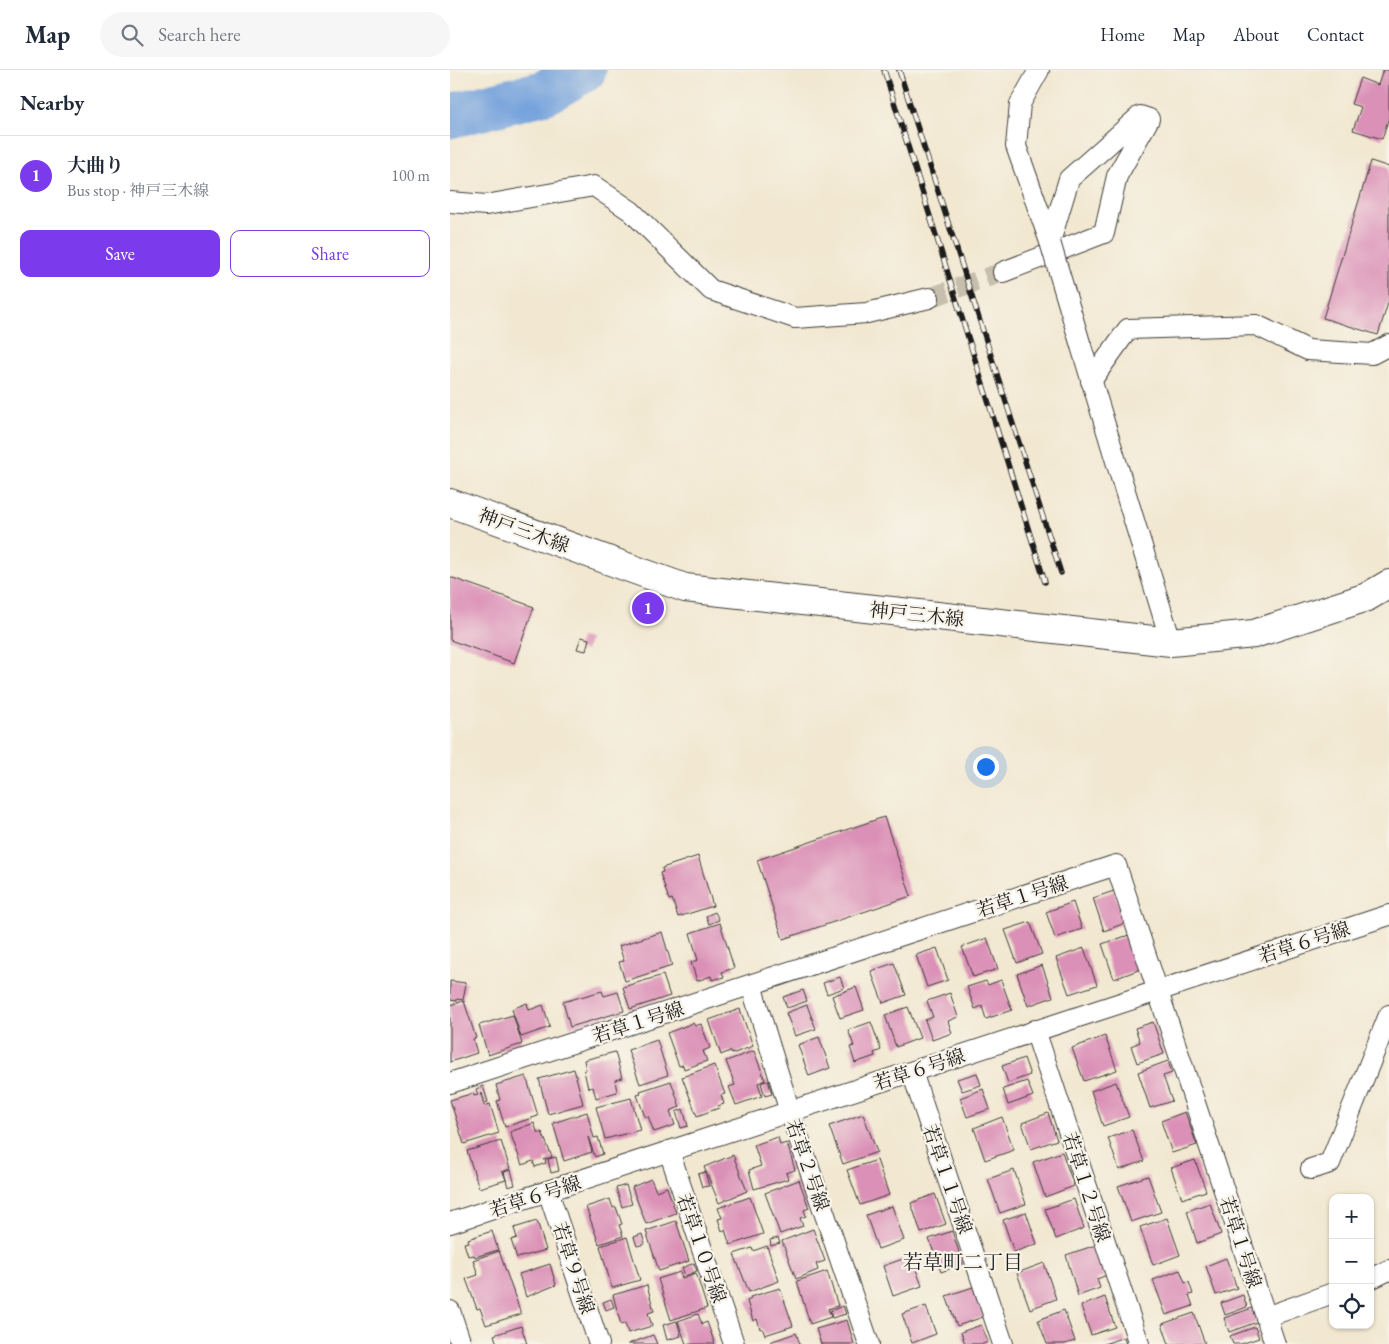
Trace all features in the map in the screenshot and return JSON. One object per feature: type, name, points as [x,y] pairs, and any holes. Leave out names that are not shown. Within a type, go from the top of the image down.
[{"type":"main road","name":"神戸三木線","points":[[450,504],[684,588],[1172,642],[1254,634],[1368,597],[1389,584]]},
{"type":"street","points":[[1039,70],[1020,104],[1016,146],[1050,242],[1172,642]]},
{"type":"street","points":[[1003,272],[1104,233],[1116,176],[1148,119],[1140,116],[1068,179],[1050,242]]},
{"type":"street","points":[[450,202],[486,205],[594,186],[631,211],[711,290],[795,318],[867,313],[928,298]]},
{"type":"street","points":[[1091,381],[1128,328],[1256,325],[1308,350],[1372,354],[1389,345]]},
{"type":"street","name":"若草１号線","points":[[450,1083],[1116,866],[1275,1344]]},
{"type":"street","name":"若草６号線","points":[[450,1223],[1389,915]]},
{"type":"street","name":"若草２号線","points":[[751,985],[790,1112],[869,1344]]},
{"type":"street","points":[[1311,1169],[1330,1163],[1389,1015]]},
{"type":"street","name":"若草１２号線","points":[[1035,1030],[1139,1344]]},
{"type":"street","name":"若草１１号線","points":[[912,1072],[1004,1344]]},
{"type":"street","name":"若草１０号線","points":[[669,1152],[734,1344]]},
{"type":"street","name":"若草９号線","points":[[548,1191],[599,1344]]},
{"type":"street","points":[[1374,1277],[1389,1270]]},
{"type":"street","points":[[1266,1317],[1329,1294]]},
{"type":"street","points":[[450,1311],[461,1344]]},
{"type":"building","points":[[1383,70],[1389,70],[1389,117],[1382,139],[1353,130],[1361,107],[1351,104],[1360,78],[1378,85]]},
{"type":"building","points":[[1371,161],[1389,167],[1389,300],[1378,335],[1323,318]]},
{"type":"building","points":[[450,577],[534,607],[514,663],[450,640]]},
{"type":"building","points":[[581,637],[589,639],[586,651],[577,649]]},
{"type":"building","points":[[884,817],[911,896],[783,939],[757,860]]},
{"type":"building","points":[[698,856],[713,906],[678,917],[672,899],[669,900],[660,873],[663,872],[662,868]]},
{"type":"building","points":[[1114,891],[1125,923],[1104,931],[1093,898]]},
{"type":"building","points":[[1073,902],[1082,929],[1055,938],[1046,912]]},
{"type":"building","points":[[715,912],[719,920],[709,924],[706,916]]},
{"type":"building","points":[[1030,922],[1042,954],[1017,963],[1005,930]]},
{"type":"building","points":[[720,923],[734,968],[722,972],[724,977],[712,980],[711,976],[697,981],[691,962],[698,960],[690,933]]},
{"type":"building","points":[[662,932],[672,966],[625,981],[619,962],[624,961],[619,946]]},
{"type":"building","points":[[1129,935],[1141,969],[1114,979],[1102,944]]},
{"type":"building","points":[[987,938],[998,969],[973,977],[962,947]]},
{"type":"building","points":[[937,948],[948,980],[927,987],[916,955]]},
{"type":"building","points":[[1084,948],[1097,985],[1069,994],[1056,958]]},
{"type":"building","points":[[894,963],[906,995],[883,1003],[871,971]]},
{"type":"building","points":[[1042,965],[1053,997],[1028,1006],[1017,974]]},
{"type":"building","points":[[663,975],[670,996],[630,1009],[623,987]]},
{"type":"building","points":[[840,977],[844,988],[827,994],[823,983]]},
{"type":"building","points":[[1001,980],[1012,1010],[986,1019],[982,1006],[975,1009],[967,987],[986,981],[988,985]]},
{"type":"building","points":[[450,981],[466,983],[463,1000],[450,1000]]},
{"type":"building","points":[[856,987],[864,1010],[840,1018],[832,996]]},
{"type":"building","points":[[803,990],[807,1001],[787,1008],[783,997]]},
{"type":"building","points":[[602,991],[604,996],[618,992],[624,1011],[570,1027],[563,1002]]},
{"type":"building","points":[[950,993],[958,1017],[948,1021],[952,1033],[932,1040],[925,1020],[933,1017],[927,1001]]},
{"type":"building","points":[[464,1001],[476,1038],[473,1039],[477,1053],[450,1062],[450,1005]]},
{"type":"building","points":[[527,1003],[529,1010],[543,1005],[550,1027],[521,1037],[512,1009]]},
{"type":"building","points":[[807,1005],[816,1029],[795,1036],[786,1013]]},
{"type":"building","points":[[908,1007],[920,1038],[896,1047],[885,1015]]},
{"type":"building","points":[[740,1009],[753,1046],[732,1054],[730,1051],[721,1055],[709,1020]]},
{"type":"building","points":[[513,1015],[522,1044],[488,1055],[479,1025]]},
{"type":"building","points":[[871,1022],[881,1050],[874,1053],[875,1056],[855,1063],[850,1047],[854,1046],[848,1030]]},
{"type":"building","points":[[1153,1022],[1164,1054],[1137,1063],[1131,1046],[1140,1042],[1135,1028]]},
{"type":"building","points":[[693,1023],[695,1026],[701,1024],[710,1048],[703,1051],[707,1061],[684,1069],[683,1065],[679,1066],[667,1033]]},
{"type":"building","points":[[1105,1036],[1117,1070],[1084,1081],[1072,1048]]},
{"type":"building","points":[[819,1037],[830,1068],[809,1076],[798,1045]]},
{"type":"building","points":[[657,1040],[668,1075],[640,1084],[628,1050]]},
{"type":"building","points":[[754,1051],[765,1080],[758,1083],[762,1096],[736,1105],[729,1087],[735,1085],[726,1061]]},
{"type":"building","points":[[615,1052],[622,1078],[615,1080],[617,1092],[596,1098],[593,1087],[588,1088],[584,1071],[586,1070],[584,1060]]},
{"type":"building","points":[[1024,1058],[1030,1075],[1008,1083],[1002,1066]]},
{"type":"building","points":[[1168,1061],[1172,1073],[1163,1076],[1172,1101],[1150,1108],[1138,1072]]},
{"type":"building","points":[[714,1065],[725,1094],[721,1095],[724,1104],[718,1106],[719,1108],[697,1116],[682,1077]]},
{"type":"building","points":[[574,1069],[583,1104],[548,1114],[539,1079]]},
{"type":"building","points":[[977,1073],[981,1085],[962,1091],[957,1079]]},
{"type":"building","points":[[526,1076],[538,1116],[505,1127],[497,1101],[500,1100],[496,1085]]},
{"type":"building","points":[[768,1080],[772,1094],[765,1096],[761,1083]]},
{"type":"building","points":[[671,1081],[680,1107],[670,1111],[675,1125],[654,1132],[648,1116],[645,1117],[637,1095],[641,1094],[640,1091]]},
{"type":"building","points":[[1027,1081],[1033,1096],[1008,1105],[1003,1089]]},
{"type":"building","points":[[1116,1082],[1129,1117],[1103,1126],[1091,1091]]},
{"type":"building","points":[[483,1086],[488,1102],[485,1103],[482,1093],[484,1106],[490,1104],[499,1133],[464,1144],[450,1100],[474,1093],[474,1096],[478,1095],[476,1089]]},
{"type":"building","points":[[983,1089],[990,1109],[967,1117],[960,1098]]},
{"type":"building","points":[[631,1098],[640,1130],[605,1139],[596,1107]]},
{"type":"building","points":[[683,1109],[688,1126],[681,1128],[676,1112]]},
{"type":"building","points":[[587,1112],[594,1138],[598,1137],[603,1154],[595,1157],[588,1137],[592,1152],[564,1161],[553,1123]]},
{"type":"building","points":[[1185,1112],[1197,1145],[1172,1153],[1161,1121]]},
{"type":"building","points":[[1048,1113],[1057,1140],[1031,1149],[1022,1123]]},
{"type":"building","points":[[863,1114],[877,1152],[843,1164],[829,1126]]},
{"type":"building","points":[[1002,1117],[1014,1150],[985,1160],[974,1128]]},
{"type":"building","points":[[534,1123],[538,1134],[542,1132],[552,1157],[545,1159],[546,1163],[535,1167],[533,1161],[522,1165],[510,1132]]},
{"type":"building","points":[[1132,1130],[1144,1161],[1119,1170],[1108,1138]]},
{"type":"building","points":[[778,1137],[780,1145],[787,1143],[795,1170],[786,1173],[788,1179],[754,1189],[749,1170],[761,1166],[754,1145]]},
{"type":"building","points":[[501,1141],[510,1169],[501,1172],[503,1172],[506,1180],[479,1188],[467,1151]]},
{"type":"building","points":[[1062,1152],[1074,1186],[1045,1197],[1033,1162]]},
{"type":"building","points":[[733,1155],[747,1191],[719,1203],[704,1167]]},
{"type":"building","points":[[556,1157],[559,1171],[551,1173],[548,1159]]},
{"type":"building","points":[[877,1160],[889,1195],[860,1205],[847,1170]]},
{"type":"building","points":[[1195,1160],[1206,1191],[1182,1199],[1171,1168]]},
{"type":"building","points":[[511,1170],[515,1185],[508,1187],[504,1172]]},
{"type":"building","points":[[1014,1170],[1026,1204],[1000,1213],[988,1179]]},
{"type":"building","points":[[705,1172],[709,1186],[702,1187],[698,1174]]},
{"type":"building","points":[[1148,1176],[1161,1212],[1131,1222],[1118,1186]]},
{"type":"building","points":[[651,1179],[656,1191],[667,1187],[676,1213],[646,1224],[632,1187]]},
{"type":"building","points":[[799,1180],[809,1208],[804,1210],[806,1216],[800,1218],[803,1226],[780,1234],[765,1193]]},
{"type":"building","points":[[626,1185],[632,1204],[622,1207],[616,1188]]},
{"type":"building","points":[[935,1194],[946,1224],[921,1233],[911,1203]]},
{"type":"building","points":[[750,1197],[763,1234],[730,1245],[725,1230],[722,1231],[718,1219],[722,1218],[718,1208]]},
{"type":"building","points":[[610,1199],[613,1208],[616,1207],[622,1224],[619,1225],[623,1236],[599,1244],[586,1207]]},
{"type":"building","points":[[1074,1199],[1084,1228],[1056,1239],[1045,1209]]},
{"type":"building","points":[[1210,1203],[1221,1234],[1197,1243],[1187,1211]]},
{"type":"building","points":[[892,1206],[904,1240],[878,1249],[866,1215]]},
{"type":"building","points":[[1026,1212],[1037,1244],[1014,1252],[1003,1220]]},
{"type":"building","points":[[1167,1218],[1180,1255],[1153,1265],[1140,1227]]},
{"type":"building","points":[[537,1221],[546,1250],[517,1258],[511,1240],[517,1238],[514,1228]]},
{"type":"building","points":[[676,1221],[689,1261],[659,1271],[646,1231]]},
{"type":"building","points":[[813,1229],[825,1261],[816,1264],[818,1270],[796,1279],[782,1241]]},
{"type":"building","points":[[492,1231],[498,1250],[475,1257],[474,1255],[468,1256],[464,1243],[469,1242],[468,1239]]},
{"type":"building","points":[[952,1231],[963,1264],[941,1272],[929,1239]]},
{"type":"building","points":[[642,1234],[645,1244],[637,1246],[634,1237]]},
{"type":"building","points":[[627,1237],[640,1280],[612,1288],[600,1246]]},
{"type":"building","points":[[778,1238],[780,1243],[771,1246],[770,1240]]},
{"type":"building","points":[[1096,1245],[1107,1275],[1097,1279],[1100,1288],[1078,1296],[1066,1255]]},
{"type":"building","points":[[767,1246],[779,1281],[749,1292],[734,1254],[752,1248],[753,1251]]},
{"type":"building","points":[[499,1251],[521,1314],[486,1325],[480,1308],[477,1309],[466,1279],[478,1275],[473,1260]]},
{"type":"building","points":[[911,1256],[922,1286],[893,1296],[883,1266]]},
{"type":"building","points":[[1226,1258],[1237,1288],[1216,1295],[1206,1266]]},
{"type":"building","points":[[694,1263],[697,1271],[685,1276],[682,1268]]},
{"type":"building","points":[[1044,1263],[1056,1299],[1030,1309],[1017,1273]]},
{"type":"building","points":[[550,1264],[556,1285],[526,1297],[519,1274]]},
{"type":"building","points":[[1180,1270],[1185,1283],[1189,1282],[1193,1294],[1189,1295],[1193,1306],[1166,1315],[1153,1280]]},
{"type":"building","points":[[827,1271],[838,1306],[828,1309],[831,1317],[810,1324],[797,1281]]},
{"type":"building","points":[[680,1272],[682,1278],[696,1273],[707,1308],[671,1320],[658,1279]]},
{"type":"building","points":[[647,1285],[654,1311],[648,1313],[652,1326],[628,1333],[625,1323],[621,1325],[613,1295]]},
{"type":"building","points":[[973,1287],[983,1317],[957,1326],[946,1296]]},
{"type":"building","points":[[780,1288],[793,1326],[765,1335],[762,1328],[760,1329],[757,1319],[753,1321],[747,1301],[751,1299],[750,1297]]},
{"type":"building","points":[[1243,1295],[1247,1307],[1225,1315],[1221,1303]]},
{"type":"building","points":[[1105,1297],[1115,1327],[1091,1335],[1081,1306]]},
{"type":"building","points":[[611,1299],[614,1307],[606,1310],[603,1302]]},
{"type":"building","points":[[843,1306],[846,1314],[832,1318],[830,1311]]},
{"type":"building","points":[[926,1306],[936,1334],[912,1343],[902,1314]]},
{"type":"building","points":[[1252,1308],[1257,1322],[1229,1332],[1224,1318]]},
{"type":"building","points":[[1064,1310],[1075,1341],[1065,1344],[1047,1344],[1038,1320]]},
{"type":"building","points":[[1194,1313],[1205,1344],[1169,1344],[1162,1324]]},
{"type":"building","points":[[698,1314],[702,1324],[707,1322],[715,1344],[686,1344],[678,1321]]},
{"type":"building","points":[[847,1320],[854,1344],[821,1344],[816,1329]]},
{"type":"building","points":[[677,1321],[681,1336],[667,1340],[663,1325]]},
{"type":"building","points":[[981,1325],[988,1342],[983,1344],[965,1344],[961,1332]]},
{"type":"building","points":[[521,1326],[527,1344],[497,1344],[494,1335]]},
{"type":"building","points":[[1255,1327],[1259,1338],[1241,1344],[1233,1344],[1230,1336]]},
{"type":"building","points":[[796,1333],[800,1344],[771,1344],[770,1342]]},
{"type":"building","points":[[653,1335],[657,1344],[628,1344]]},
{"type":"building","points":[[1124,1337],[1126,1344],[1104,1344]]},
{"type":"waterway","points":[[450,116],[546,92],[584,70]]},
{"type":"tunnel","points":[[929,298],[1003,272]]},
{"type":"railway","points":[[884,70],[1045,582]]},
{"type":"railway","points":[[899,70],[1061,573]]},
{"type":"place","name":"大曲り","points":[[648,608]]},
{"type":"district","name":"若草町二丁目","points":[[963,1262]]}]
